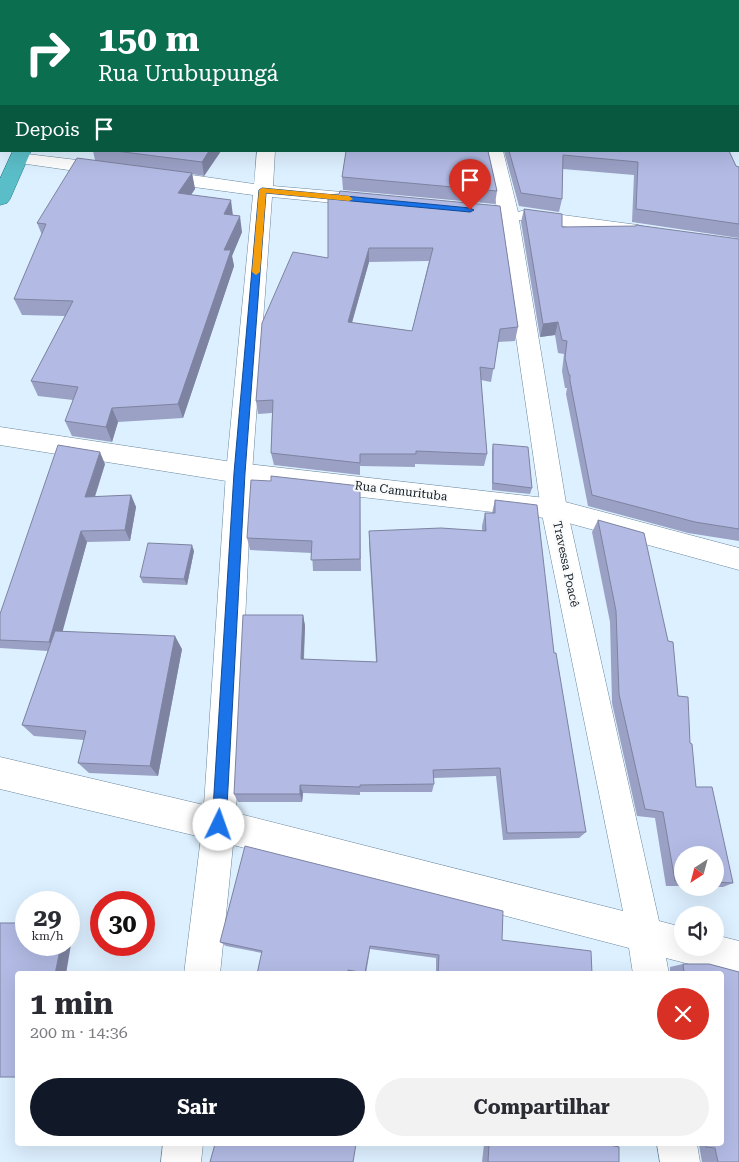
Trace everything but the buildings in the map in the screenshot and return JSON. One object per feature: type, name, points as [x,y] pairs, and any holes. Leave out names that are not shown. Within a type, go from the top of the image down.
[{"type":"highway","points":[[0,199],[20,155]]},
{"type":"street","points":[[202,971],[219,825],[239,473],[266,152]]},
{"type":"street","name":"Travessa Poacê","points":[[494,152],[498,213],[554,509],[645,935],[651,971]]},
{"type":"street","points":[[20,155],[131,173],[262,190],[380,202]]},
{"type":"street","points":[[498,213],[652,233]]},
{"type":"street","name":"Rua Camurituba","points":[[0,436],[239,473],[554,509],[739,559]]},
{"type":"street","points":[[0,773],[219,825],[674,942]]},
{"type":"street","points":[[724,955],[739,959]]},
{"type":"street","points":[[181,1162],[183,1146]]},
{"type":"street","points":[[677,1146],[680,1162]]},
{"type":"slow traffic","points":[[256,272],[262,190],[349,199]]},
{"type":"route","points":[[219,825],[239,473],[262,190],[470,210]]}]
